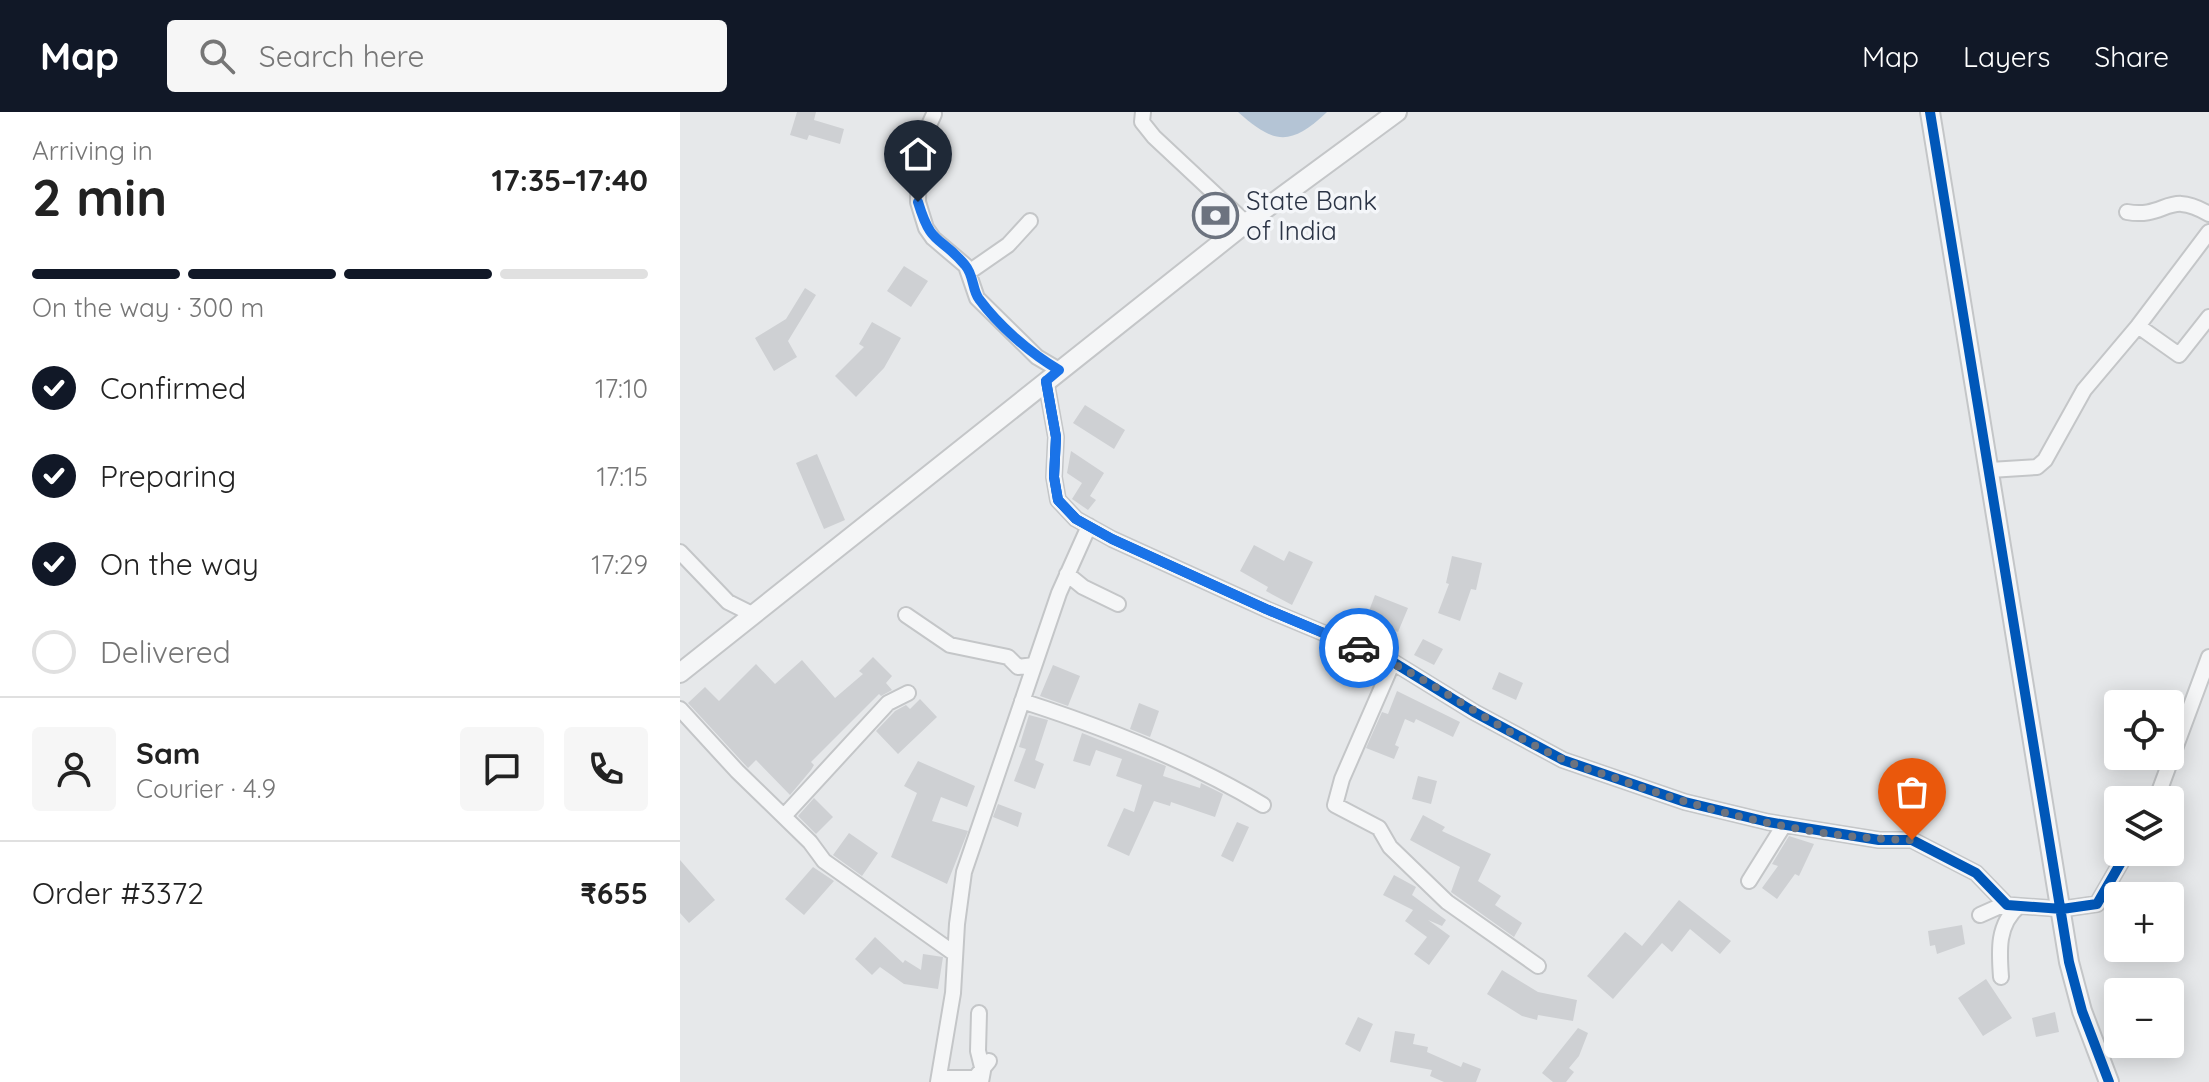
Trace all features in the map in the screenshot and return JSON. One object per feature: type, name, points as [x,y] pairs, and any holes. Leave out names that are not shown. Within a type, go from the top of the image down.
[{"type":"street","points":[[1143,112],[1142,122],[1154,137],[1246,223]]},
{"type":"street","points":[[680,673],[1246,223],[1397,112]]},
{"type":"street","points":[[1930,112],[2069,962],[2082,1011],[2109,1082]]},
{"type":"street","points":[[934,114],[919,147],[918,202],[926,228],[933,238],[966,266],[977,298],[1052,375],[1056,437],[1054,477],[1058,500],[1076,519],[1266,609],[1393,662],[1474,712],[1563,760],[1685,802],[1784,825],[1879,840],[1912,840],[1976,873],[2007,905],[2062,909],[2097,904],[2119,866]]},
{"type":"street","points":[[2127,212],[2146,215],[2189,202],[2209,214]]},
{"type":"street","points":[[969,272],[1008,245],[1030,221]]},
{"type":"street","points":[[1990,470],[2037,467],[2045,460],[2084,390],[2138,326],[2209,232]]},
{"type":"street","points":[[2138,326],[2179,355],[2209,317]]},
{"type":"street","points":[[979,1013],[978,1051],[984,1071],[975,1078],[938,1080],[953,993],[964,872],[1034,665],[1067,574],[1089,526]]},
{"type":"street","points":[[680,552],[728,602],[754,615]]},
{"type":"street","points":[[1067,574],[1083,587],[1118,604]]},
{"type":"street","points":[[906,615],[950,645],[1008,657],[1018,667],[1034,665]]},
{"type":"street","points":[[2161,786],[2209,657]]},
{"type":"street","points":[[1393,662],[1342,779],[1335,805],[1379,828],[1390,847],[1447,902],[1538,966]]},
{"type":"street","points":[[784,816],[888,703],[908,693]]},
{"type":"street","points":[[1022,701],[1103,729],[1210,776],[1263,805]]},
{"type":"street","points":[[680,709],[737,771],[810,842],[824,861],[955,954]]},
{"type":"street","points":[[1749,881],[1784,825]]},
{"type":"street","points":[[1980,915],[1998,907],[2019,906]]},
{"type":"street","points":[[2001,977],[1999,952],[2006,917],[2019,906]]},
{"type":"water","points":[[1238,112],[1327,112],[1303,131],[1282,137],[1262,130]]},
{"type":"building","points":[[797,112],[816,112],[814,120],[844,129],[840,144],[809,135],[807,140],[790,135]]},
{"type":"building","points":[[904,266],[928,281],[911,307],[887,291]]},
{"type":"building","points":[[805,288],[816,295],[788,341],[797,357],[774,371],[755,338],[786,319]]},
{"type":"building","points":[[872,322],[901,338],[884,368],[856,397],[835,376],[864,347],[859,344]]},
{"type":"building","points":[[1085,405],[1125,430],[1114,449],[1073,423]]},
{"type":"building","points":[[1071,451],[1104,473],[1090,496],[1096,500],[1088,510],[1072,499],[1082,483],[1067,473]]},
{"type":"building","points":[[817,454],[845,520],[824,529],[796,463]]},
{"type":"building","points":[[1254,545],[1284,561],[1289,551],[1313,562],[1292,605],[1266,591],[1268,587],[1240,571]]},
{"type":"building","points":[[1452,556],[1482,563],[1476,590],[1471,589],[1460,621],[1438,613],[1449,584],[1446,583]]},
{"type":"building","points":[[1375,595],[1408,608],[1398,632],[1366,619]]},
{"type":"building","points":[[1423,639],[1443,649],[1434,665],[1414,655]]},
{"type":"building","points":[[873,657],[892,676],[886,683],[892,690],[881,696],[879,694],[811,762],[814,765],[811,770],[790,795],[756,760],[748,768],[688,703],[705,687],[719,701],[756,664],[775,684],[802,660],[835,698],[863,674],[859,671]]},
{"type":"building","points":[[1053,665],[1080,676],[1068,706],[1040,696]]},
{"type":"building","points":[[1499,672],[1523,683],[1516,700],[1492,689]]},
{"type":"building","points":[[1397,691],[1460,722],[1453,737],[1416,719],[1414,723],[1405,719],[1395,745],[1399,747],[1394,759],[1366,748],[1382,712],[1388,714]]},
{"type":"building","points":[[920,699],[937,717],[898,754],[876,731],[895,711],[906,705],[910,709]]},
{"type":"building","points":[[1139,703],[1159,711],[1150,737],[1130,729]]},
{"type":"building","points":[[1029,715],[1048,720],[1035,760],[1044,764],[1035,789],[1014,781],[1026,749],[1019,747]]},
{"type":"building","points":[[1082,733],[1166,766],[1163,776],[1200,788],[1201,783],[1223,794],[1215,817],[1171,802],[1170,806],[1154,801],[1129,856],[1107,846],[1124,808],[1134,812],[1142,785],[1116,776],[1122,759],[1096,750],[1090,766],[1073,761]]},
{"type":"building","points":[[918,761],[975,786],[967,807],[941,797],[932,821],[968,831],[947,884],[891,857],[917,793],[904,786]]},
{"type":"building","points":[[1418,776],[1437,781],[1431,804],[1412,799]]},
{"type":"building","points":[[814,798],[833,817],[816,834],[798,816]]},
{"type":"building","points":[[998,804],[1022,813],[1018,827],[993,817]]},
{"type":"building","points":[[1423,815],[1445,827],[1442,831],[1491,854],[1478,881],[1501,896],[1495,905],[1522,923],[1514,937],[1451,892],[1460,867],[1410,840]]},
{"type":"building","points":[[1237,822],[1249,827],[1233,862],[1221,856]]},
{"type":"building","points":[[849,833],[878,853],[862,876],[833,855]]},
{"type":"building","points":[[1789,836],[1814,844],[1799,876],[1795,874],[1777,899],[1762,888],[1778,866],[1772,864]]},
{"type":"building","points":[[680,860],[715,900],[689,923],[680,913]]},
{"type":"building","points":[[813,867],[834,881],[804,915],[785,899]]},
{"type":"building","points":[[1394,875],[1416,887],[1412,895],[1446,920],[1442,926],[1428,920],[1450,936],[1429,965],[1414,954],[1427,937],[1405,921],[1413,910],[1383,895]]},
{"type":"building","points":[[1679,900],[1731,941],[1720,954],[1690,929],[1672,952],[1662,943],[1613,999],[1587,976],[1625,932],[1642,946]]},
{"type":"building","points":[[1962,925],[1965,944],[1937,954],[1935,945],[1930,946],[1928,931]]},
{"type":"building","points":[[875,937],[903,963],[905,960],[921,970],[923,954],[943,957],[938,989],[904,984],[880,967],[872,975],[855,959]]},
{"type":"building","points":[[1502,970],[1538,992],[1577,1000],[1573,1021],[1538,1015],[1537,1020],[1522,1016],[1487,994]]},
{"type":"building","points":[[1986,979],[2012,1018],[1983,1036],[1958,998]]},
{"type":"building","points":[[2055,1012],[2059,1032],[2036,1037],[2032,1018]]},
{"type":"building","points":[[1358,1017],[1373,1024],[1360,1052],[1345,1044]]},
{"type":"building","points":[[1578,1028],[1588,1033],[1579,1056],[1569,1068],[1574,1072],[1566,1082],[1553,1082],[1542,1073]]},
{"type":"building","points":[[1395,1031],[1415,1034],[1413,1044],[1428,1047],[1427,1052],[1461,1067],[1463,1062],[1481,1069],[1476,1082],[1444,1082],[1430,1076],[1432,1070],[1390,1062]]},
{"type":"cycle path","points":[[1930,112],[2069,962],[2082,1011],[2109,1082]]},
{"type":"cycle path","points":[[1046,381],[1056,437],[1054,477],[1058,500],[1076,519],[1112,539],[1266,609],[1393,662],[1474,712],[1563,760],[1685,802],[1768,822],[1879,840],[1912,840],[1976,873],[2007,905],[2062,909],[2097,904],[2119,866]]},
{"type":"way so far","points":[[1359,648],[1393,662],[1474,712],[1563,760],[1685,802],[1768,822],[1879,840],[1912,840]]},
{"type":"place","name":"State Bank of India","points":[[1215,216]]},
{"type":"route","points":[[918,202],[926,228],[933,238],[966,266],[977,298],[1037,357],[1059,370],[1046,381],[1056,437],[1054,477],[1058,500],[1076,519],[1112,539],[1359,648]]}]
